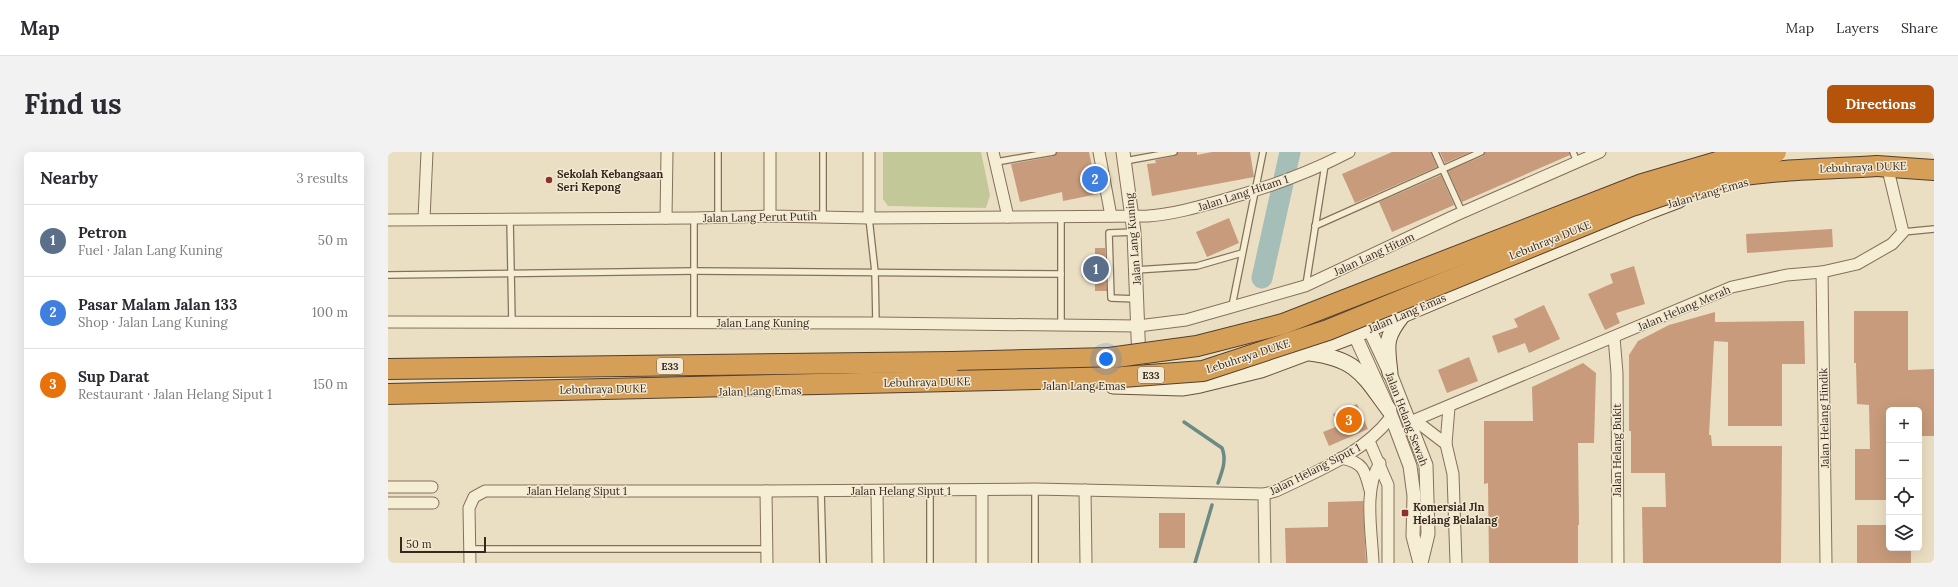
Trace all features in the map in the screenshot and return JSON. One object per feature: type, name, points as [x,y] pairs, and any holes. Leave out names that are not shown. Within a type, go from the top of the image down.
[{"type":"highway","name":"Lebuhraya DUKE","points":[[388,369],[952,362],[1109,358],[1152,354],[1238,337],[1283,324],[1642,184],[1724,160],[1776,152]]},
{"type":"highway","name":"Lebuhraya DUKE","points":[[388,394],[1122,377],[1203,371],[1328,330],[1629,207],[1704,183],[1757,173],[1800,168],[1883,170],[1934,165]]},
{"type":"highway","points":[[1883,170],[1934,170]]},
{"type":"main road","name":"Jalan Lang Emas","points":[[388,364],[1026,367],[1139,363],[1208,353],[1287,330],[1344,311],[1413,276],[1630,182],[1716,156],[1742,152]]},
{"type":"main road","name":"Jalan Lang Emas","points":[[388,399],[878,388],[1112,386],[1182,388],[1261,370],[1310,353],[1650,211],[1693,195],[1736,184],[1773,177],[1883,170],[1934,173]]},
{"type":"main road","points":[[1390,373],[1387,347],[1388,337],[1392,329],[1403,315]]},
{"type":"main road","points":[[1310,353],[1327,355],[1349,363],[1364,377],[1390,414]]},
{"type":"main road","points":[[1139,363],[1145,377],[1156,381],[1232,376]]},
{"type":"street","points":[[424,219],[427,152]]},
{"type":"street","points":[[666,218],[667,152]]},
{"type":"street","points":[[770,152],[770,216]]},
{"type":"street","points":[[869,152],[869,218]]},
{"type":"street","points":[[1099,152],[1111,216]]},
{"type":"street","name":"Jalan Lang Hitam 1","points":[[1133,216],[1176,213],[1258,190],[1325,165],[1349,152]]},
{"type":"street","name":"Jalan Lang Hitam","points":[[1138,326],[1198,318],[1306,286],[1575,157],[1600,152]]},
{"type":"street","points":[[994,157],[1008,217]]},
{"type":"street","name":"Jalan Lang Kuning","points":[[1124,157],[1133,216],[1139,363]]},
{"type":"street","points":[[1883,170],[1904,232]]},
{"type":"street","name":"Jalan Lang Perut Putih","points":[[388,220],[694,218],[770,216],[869,218],[1133,216]]},
{"type":"street","name":"Jalan Helang Merah","points":[[1413,421],[1732,287],[1787,275],[1822,272],[1857,264],[1892,244],[1904,232]]},
{"type":"street","name":"Jalan Helang Hindik","points":[[1822,272],[1826,563]]},
{"type":"street","name":"Jalan Helang Sewah","points":[[1358,305],[1413,421],[1426,465],[1428,479],[1428,534],[1421,563]]},
{"type":"street","name":"Jalan Helang Sewah","points":[[1344,311],[1390,414],[1410,466],[1414,496],[1413,536],[1421,563]]},
{"type":"street","name":"Jalan Lang Kuning","points":[[388,322],[694,324],[876,323],[1138,326]]},
{"type":"street","name":"Jalan Helang Bukit","points":[[1614,337],[1617,373],[1618,563]]},
{"type":"street","points":[[1449,407],[1446,444],[1453,474],[1456,563]]},
{"type":"street","name":"Jalan Helang Siput 1","points":[[470,563],[469,508],[474,496],[485,491],[930,491],[1035,489],[1264,494],[1276,491],[1341,458],[1369,441],[1382,429],[1390,414]]},
{"type":"street","points":[[1413,421],[1446,444]]},
{"type":"street","points":[[1369,441],[1380,463],[1388,485],[1388,563]]},
{"type":"street","points":[[1341,458],[1352,460],[1359,464],[1366,476],[1370,491],[1373,563]]},
{"type":"street","points":[[1370,491],[1375,471],[1380,463]]},
{"type":"street","points":[[388,488],[432,487]]},
{"type":"street","points":[[982,490],[982,563]]},
{"type":"street","points":[[1085,490],[1086,563]]},
{"type":"street","points":[[766,491],[767,563]]},
{"type":"street","points":[[877,491],[878,563]]},
{"type":"street","points":[[1264,494],[1265,563]]},
{"type":"street","points":[[388,503],[433,503]]},
{"type":"lane","points":[[718,152],[718,217]]},
{"type":"lane","points":[[823,152],[824,217]]},
{"type":"lane","points":[[994,157],[1053,152]]},
{"type":"lane","points":[[1124,157],[1174,152]]},
{"type":"lane","points":[[1232,307],[1242,253],[1258,190],[1263,152]]},
{"type":"lane","points":[[1435,152],[1462,212]]},
{"type":"lane","points":[[1315,226],[1481,152]]},
{"type":"lane","points":[[1306,286],[1325,165]]},
{"type":"lane","points":[[1061,217],[1061,325]]},
{"type":"lane","points":[[694,218],[694,324]]},
{"type":"lane","points":[[869,218],[875,272],[876,323]]},
{"type":"lane","points":[[510,219],[512,323]]},
{"type":"lane","points":[[1904,232],[1934,228]]},
{"type":"lane","points":[[1134,232],[1109,233],[1111,298],[1137,299]]},
{"type":"lane","points":[[1136,270],[1197,266],[1242,253]]},
{"type":"lane","points":[[388,275],[694,271],[1061,274]]},
{"type":"lane","points":[[1035,489],[1035,563]]},
{"type":"lane","points":[[821,491],[823,563]]},
{"type":"lane","points":[[930,491],[930,563]]},
{"type":"lane","points":[[470,549],[767,549]]},
{"type":"green space","points":[[883,152],[981,152],[990,195],[986,208],[888,206],[883,199]]},
{"type":"building","points":[[1057,152],[1089,152],[1098,194],[1063,201],[1062,192],[1020,202],[1011,164],[1054,156]]},
{"type":"building","points":[[1178,152],[1197,152],[1197,155],[1212,152],[1250,152],[1254,177],[1152,196],[1147,164],[1156,163],[1155,160],[1175,156]]},
{"type":"building","points":[[1392,152],[1431,152],[1437,167],[1355,203],[1342,174]]},
{"type":"building","points":[[1440,152],[1471,152],[1445,163]]},
{"type":"building","points":[[1485,152],[1569,152],[1570,155],[1462,202],[1448,171],[1483,156]]},
{"type":"building","points":[[1441,175],[1454,205],[1392,232],[1379,202]]},
{"type":"building","points":[[1229,218],[1239,243],[1207,257],[1196,232]]},
{"type":"building","points":[[1832,229],[1833,247],[1747,253],[1746,234]]},
{"type":"building","points":[[1095,248],[1105,248],[1107,291],[1095,291],[1095,277],[1082,277],[1083,261],[1095,262]]},
{"type":"building","points":[[1634,266],[1645,304],[1616,313],[1620,323],[1605,330],[1588,294],[1613,283],[1610,274]]},
{"type":"building","points":[[1544,305],[1560,339],[1529,353],[1525,343],[1498,353],[1492,336],[1518,327],[1514,319]]},
{"type":"building","points":[[1854,311],[1908,311],[1908,370],[1934,369],[1934,436],[1922,436],[1922,407],[1886,407],[1886,500],[1855,500],[1855,449],[1870,449],[1869,405],[1857,404],[1856,363],[1854,363]]},
{"type":"building","points":[[1715,312],[1715,322],[1804,321],[1805,364],[1782,364],[1782,426],[1728,426],[1728,342],[1714,341],[1709,435],[1711,435],[1712,446],[1782,446],[1781,563],[1643,563],[1642,507],[1666,507],[1665,473],[1631,473],[1631,431],[1629,431],[1629,355],[1638,341],[1669,325]]},
{"type":"building","points":[[1469,357],[1478,381],[1447,393],[1438,370]]},
{"type":"building","points":[[1583,363],[1596,373],[1594,443],[1578,443],[1578,563],[1489,563],[1488,483],[1484,484],[1484,421],[1533,421],[1532,387]]},
{"type":"building","points":[[1357,404],[1368,429],[1329,446],[1323,432],[1338,426],[1333,414]]},
{"type":"building","points":[[1363,501],[1366,563],[1286,563],[1285,528],[1328,527],[1328,502]]},
{"type":"building","points":[[1159,513],[1185,513],[1185,548],[1159,548]]},
{"type":"building","points":[[1857,525],[1886,525],[1886,551],[1911,551],[1911,563],[1857,563]]},
{"type":"waterway","points":[[1262,278],[1290,152]]},
{"type":"waterway","points":[[1184,422],[1222,448],[1224,461],[1218,483]]},
{"type":"waterway","points":[[1195,563],[1212,505]]},
{"type":"place","name":"Pasar Malam Jalan 133","points":[[1095,179]]},
{"type":"place","name":"Sekolah Kebangsaan Seri Kepong","points":[[549,180]]},
{"type":"place","name":"Petron","points":[[1096,269]]},
{"type":"place","name":"Sup Darat","points":[[1349,420]]},
{"type":"place","name":"Komersial Jln Helang Belalang","points":[[1405,513]]}]
